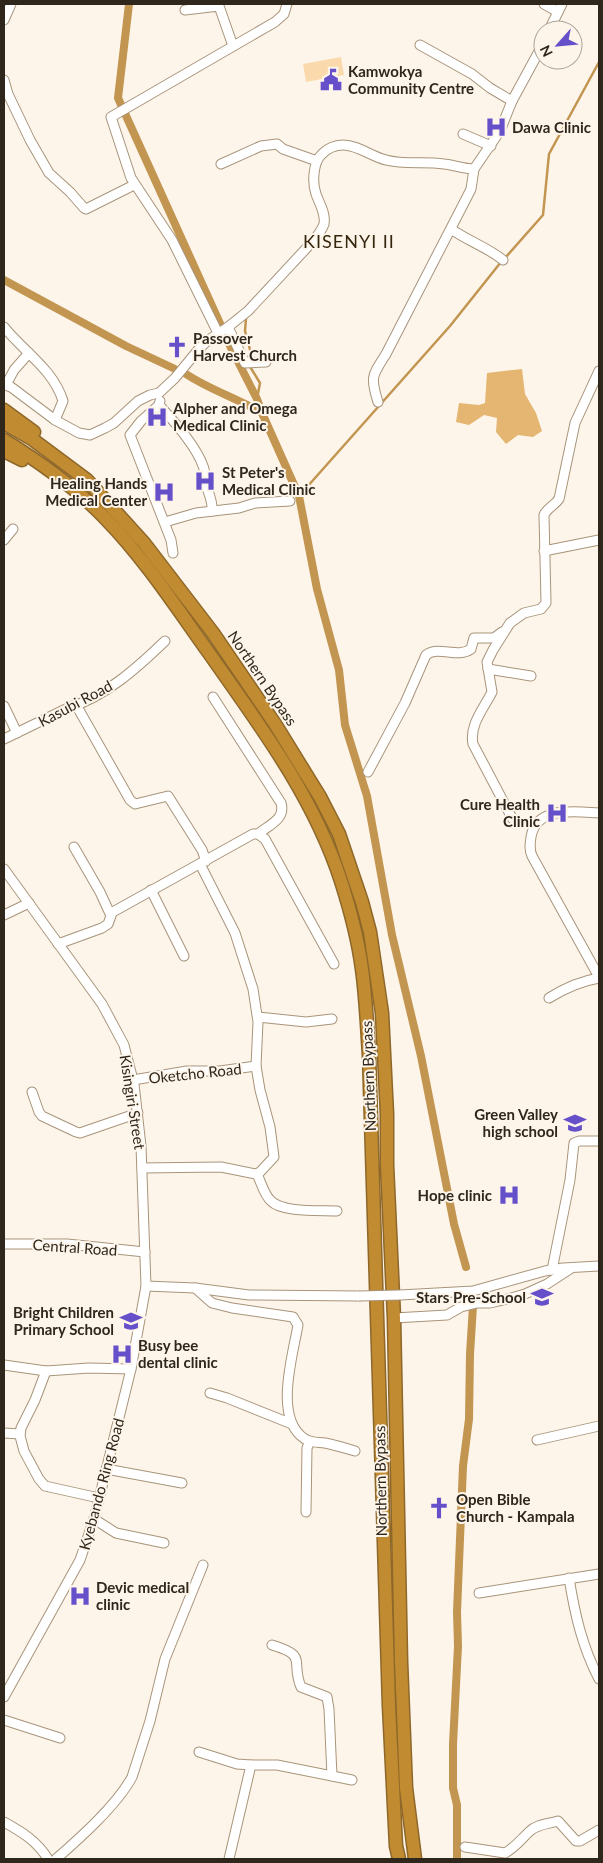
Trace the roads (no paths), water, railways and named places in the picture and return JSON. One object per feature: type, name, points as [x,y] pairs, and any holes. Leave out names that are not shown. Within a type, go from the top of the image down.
[{"type":"highway","points":[[4,410],[53,446],[65,463]]},
{"type":"highway","name":"Northern Bypass","points":[[4,423],[32,439],[87,480],[144,543],[213,634],[299,761],[339,834],[370,932],[382,1013],[387,1114],[387,1166],[394,1318],[401,1662],[406,1788],[415,1859]]},
{"type":"highway","name":"Northern Bypass","points":[[4,440],[82,496],[106,518],[142,561],[173,602],[278,753],[310,807],[341,880],[362,968],[370,1065],[389,1706],[398,1855]]},
{"type":"highway","points":[[4,451],[56,476]]},
{"type":"street","points":[[4,20],[11,4]]},
{"type":"street","points":[[218,333],[172,240],[134,185],[111,120],[112,115],[233,46],[284,14],[287,4]]},
{"type":"street","points":[[544,4],[560,8],[554,20]]},
{"type":"street","points":[[186,10],[218,5],[233,46]]},
{"type":"street","points":[[420,45],[472,74],[490,88],[512,101]]},
{"type":"street","points":[[378,402],[373,385],[373,374],[386,354],[471,189],[474,168],[500,131],[512,101],[533,62]]},
{"type":"street","points":[[4,80],[8,94],[22,124],[47,171],[86,210],[134,185]]},
{"type":"street","points":[[463,134],[491,146]]},
{"type":"street","points":[[221,164],[261,146],[277,144],[283,150],[317,161]]},
{"type":"street","points":[[29,353],[5,383],[55,420],[79,433],[90,435],[114,423],[138,401],[159,393],[175,378],[198,350],[248,311],[321,231],[324,217],[315,192],[314,178],[317,161],[324,152],[333,147],[343,145],[385,160],[474,168]]},
{"type":"street","points":[[451,229],[463,238],[485,248],[503,260]]},
{"type":"street","points":[[4,327],[49,374],[61,396],[63,405],[55,420]]},
{"type":"street","points":[[228,327],[249,363],[266,362]]},
{"type":"street","points":[[368,772],[405,702],[426,656],[434,652],[462,654],[471,649],[474,638],[494,638],[524,613],[542,609],[546,603],[544,515],[559,499],[575,423],[599,371]]},
{"type":"street","points":[[159,393],[159,405],[190,442],[200,462],[213,506],[212,512]]},
{"type":"street","points":[[159,405],[141,421],[130,435],[165,522],[173,553]]},
{"type":"street","points":[[165,522],[182,516],[239,508],[255,503],[290,501]]},
{"type":"street","points":[[4,540],[14,529]]},
{"type":"street","points":[[544,551],[599,540]]},
{"type":"street","points":[[510,623],[489,656],[488,669],[492,692],[478,716],[472,732],[473,744],[512,818],[517,822],[536,824]]},
{"type":"street","name":"Kasubi Road","points":[[4,739],[70,707],[76,706],[112,685],[149,657],[165,641]]},
{"type":"street","points":[[488,669],[531,676]]},
{"type":"street","points":[[111,913],[253,834],[258,834],[281,816],[283,810],[281,803],[213,697]]},
{"type":"street","points":[[4,706],[17,733]]},
{"type":"street","points":[[76,706],[130,800],[135,804],[168,796],[204,854],[203,862],[235,933],[253,989],[258,1017],[256,1066],[270,1127],[274,1156],[257,1174]]},
{"type":"street","points":[[549,998],[598,973],[532,856],[530,846],[532,830],[536,824],[557,812],[599,813]]},
{"type":"street","points":[[258,834],[265,839],[334,964]]},
{"type":"street","points":[[58,944],[102,928],[110,921],[111,913],[74,847]]},
{"type":"street","name":"Kisingiri Street","points":[[4,869],[102,1004],[124,1045],[133,1080],[138,1113],[145,1252]]},
{"type":"street","points":[[151,890],[184,956]]},
{"type":"street","points":[[4,915],[29,903]]},
{"type":"street","points":[[258,1017],[306,1022],[332,1019]]},
{"type":"street","name":"Oketcho Road","points":[[133,1080],[187,1071],[220,1071],[256,1066]]},
{"type":"street","points":[[32,1092],[42,1116],[80,1133],[138,1113]]},
{"type":"street","points":[[552,1270],[570,1180],[574,1144],[579,1141],[599,1140]]},
{"type":"street","points":[[142,1168],[221,1167],[257,1174]]},
{"type":"street","points":[[257,1174],[268,1197],[275,1204],[288,1208],[336,1211]]},
{"type":"street","name":"Central Road","points":[[4,1244],[67,1244],[145,1252]]},
{"type":"street","name":"Kyebando Ring Road","points":[[4,1696],[80,1560],[94,1519],[131,1369],[146,1286],[145,1252]]},
{"type":"street","points":[[146,1286],[195,1288],[249,1295],[400,1295],[473,1290],[552,1270],[599,1266]]},
{"type":"street","points":[[394,1318],[448,1315],[466,1305],[490,1303],[518,1296],[546,1284],[572,1268]]},
{"type":"street","points":[[195,1288],[212,1303],[232,1308],[288,1315],[296,1320],[298,1325],[290,1370],[288,1397],[288,1408],[292,1424],[304,1439],[355,1451]]},
{"type":"street","points":[[4,1365],[46,1371],[89,1368],[131,1369]]},
{"type":"street","points":[[46,1371],[35,1400],[22,1423],[20,1434],[24,1450],[39,1479],[45,1486],[99,1498]]},
{"type":"street","points":[[210,1393],[292,1424]]},
{"type":"street","points":[[537,1440],[599,1426]]},
{"type":"street","points":[[4,1433],[20,1434]]},
{"type":"street","points":[[306,1512],[307,1448],[310,1441]]},
{"type":"street","points":[[106,1468],[182,1483]]},
{"type":"street","points":[[94,1519],[116,1533],[164,1543]]},
{"type":"street","points":[[56,1859],[110,1806],[132,1777],[150,1722],[165,1659],[203,1566]]},
{"type":"street","points":[[479,1593],[599,1574]]},
{"type":"street","points":[[569,1578],[578,1628],[585,1650],[598,1675]]},
{"type":"street","points":[[272,1645],[289,1650],[294,1655],[301,1688],[327,1697],[332,1776]]},
{"type":"street","points":[[4,1720],[60,1738]]},
{"type":"street","points":[[199,1752],[237,1764],[277,1765],[352,1780]]},
{"type":"street","points":[[229,1859],[251,1765]]},
{"type":"street","points":[[465,1847],[505,1853],[520,1843],[531,1830],[538,1826],[558,1821],[576,1841],[580,1841],[599,1830]]},
{"type":"street","points":[[4,1822],[30,1838],[48,1859]]},
{"type":"waterway","points":[[129,4],[118,98],[222,328]]},
{"type":"waterway","points":[[505,258],[543,215],[549,154],[599,62]]},
{"type":"waterway","points":[[299,496],[450,326],[501,262]]},
{"type":"waterway","points":[[4,280],[126,346],[175,369]]},
{"type":"waterway","points":[[246,318],[245,331],[252,357],[249,360]]},
{"type":"waterway","points":[[226,338],[257,399],[299,496],[317,589],[339,670],[345,725],[367,796],[392,935],[421,1056],[454,1224],[466,1267]]},
{"type":"waterway","points":[[249,365],[260,383],[257,399]]},
{"type":"waterway","points":[[186,374],[204,385],[262,413]]},
{"type":"waterway","points":[[457,1859],[457,1805],[453,1788],[453,1744],[463,1466],[469,1419],[473,1306]]},
{"type":"place","name":"Kamwokya Community Centre","points":[[331,80]]},
{"type":"place","name":"Dawa Clinic","points":[[496,127]]},
{"type":"place","name":"Passover Harvest Church","points":[[177,347]]},
{"type":"place","name":"Alpher and Omega Medical Clinic","points":[[157,417]]},
{"type":"place","name":"St Peter's Medical Clinic","points":[[205,481]]},
{"type":"place","name":"Healing Hands Medical Center","points":[[164,492]]},
{"type":"place","name":"Cure Health Clinic","points":[[557,813]]},
{"type":"place","name":"Green Valley high school","points":[[575,1123]]},
{"type":"place","name":"Hope clinic","points":[[509,1195]]},
{"type":"place","name":"Stars Pre-School","points":[[542,1297]]},
{"type":"place","name":"Bright Children Primary School","points":[[131,1321]]},
{"type":"place","name":"Busy bee dental clinic","points":[[122,1354]]},
{"type":"place","name":"Open Bible Church - Kampala","points":[[439,1508]]},
{"type":"place","name":"Devic medical clinic","points":[[80,1596]]},
{"type":"district","name":"KISENYI II","points":[[349,241]]}]
